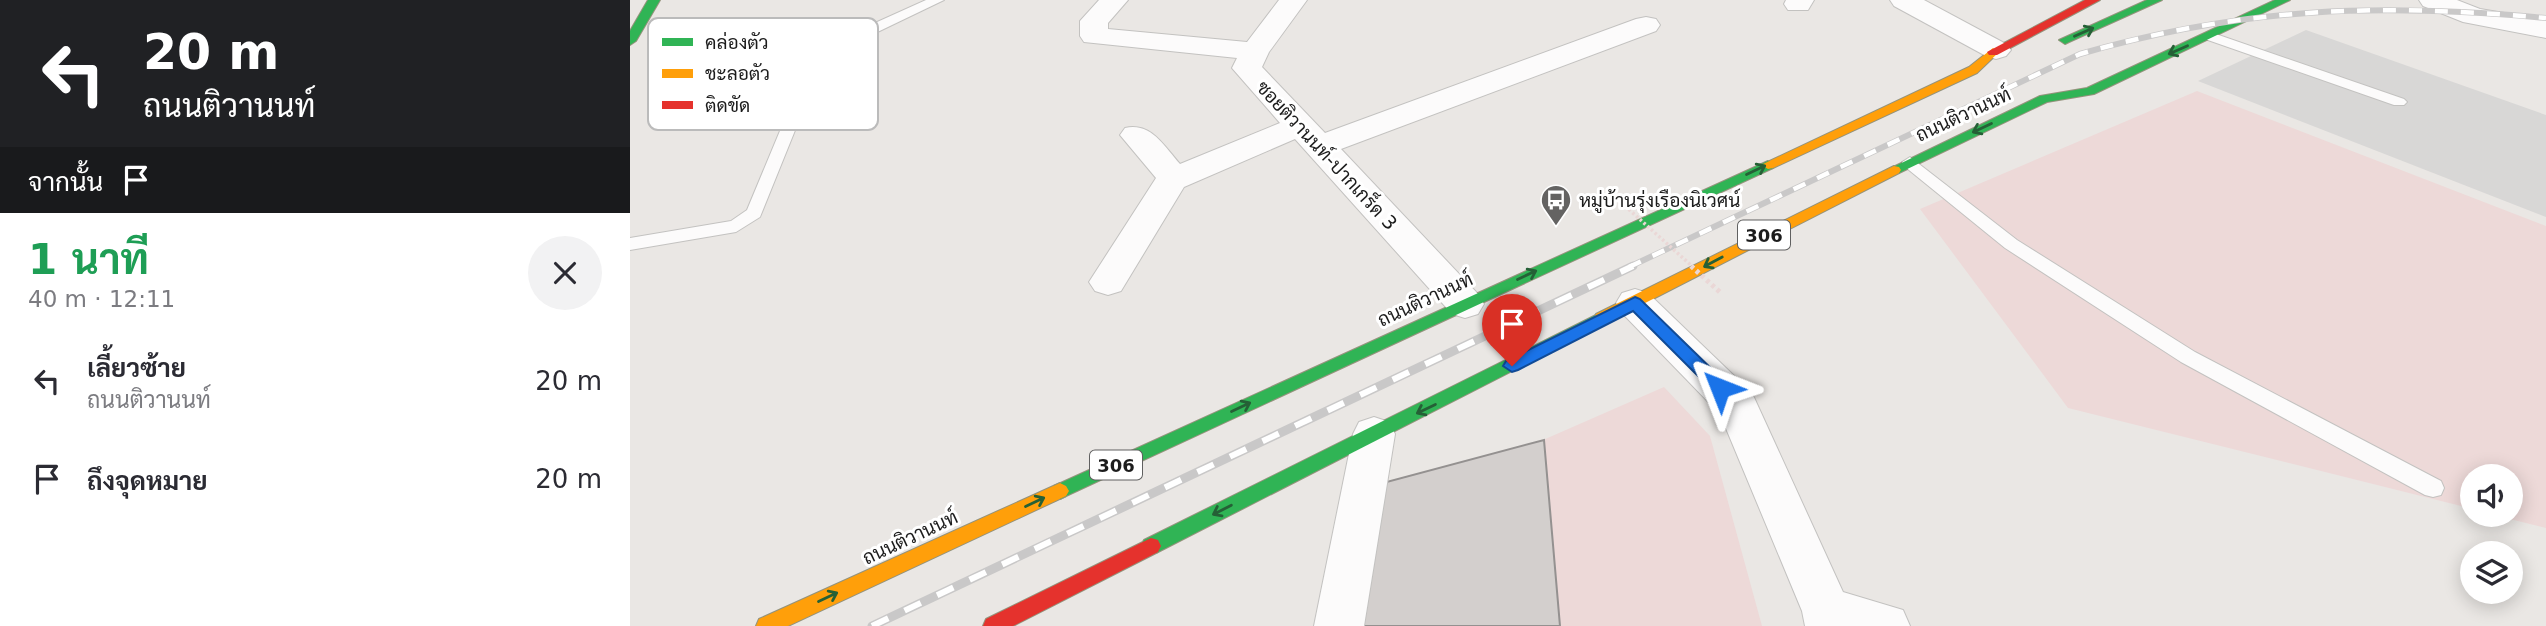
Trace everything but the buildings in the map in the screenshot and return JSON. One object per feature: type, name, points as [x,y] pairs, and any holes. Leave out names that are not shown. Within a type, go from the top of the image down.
[{"type":"main road","points":[[630,41],[654,0]]},
{"type":"main road","name":"ถนนติวานนท์","points":[[766,626],[1973,70],[1996,50],[2094,0]]},
{"type":"main road","points":[[2049,47],[2156,0]]},
{"type":"main road","name":"ถนนติวานนท์","points":[[993,626],[1910,162],[2044,99],[2090,91],[2284,0]]},
{"type":"main road","name":"306","points":[[1973,70],[2025,56]]},
{"type":"main road","name":"306","points":[[2044,99],[2073,76]]},
{"type":"street","points":[[1114,0],[1094,21],[1094,36],[1255,51]]},
{"type":"street","name":"ซอยติวานนท์-ปากเกร็ด 3","points":[[1293,0],[1255,51],[1247,68],[1465,304]]},
{"type":"street","points":[[1904,0],[1996,50]]},
{"type":"street","points":[[2433,0],[2473,16],[2546,29]]},
{"type":"street","points":[[2449,0],[2546,14]]},
{"type":"street","points":[[1108,282],[1151,215],[1165,186],[1174,178],[1646,25]]},
{"type":"street","points":[[1136,135],[1174,178]]},
{"type":"street","points":[[1635,303],[1737,405],[1828,619],[1885,626]]},
{"type":"street","points":[[1339,626],[1374,434]]},
{"type":"lane","points":[[878,27],[937,0]]},
{"type":"lane","points":[[2210,36],[2399,102]]},
{"type":"lane","points":[[630,244],[736,226],[748,219],[754,213],[788,130]]},
{"type":"lane","points":[[1910,162],[2011,244],[2188,357],[2433,488]]},
{"type":"path","points":[[1625,206],[1722,294]]},
{"type":"shaded area","points":[[2306,30],[2546,115],[2546,217],[2198,81]]},
{"type":"shaded area","points":[[2197,91],[2546,226],[2546,528],[2523,522],[2523,464],[2460,464],[2460,506],[2068,408],[1920,209]]},
{"type":"shaded area","points":[[1664,387],[1710,436],[1762,626],[1559,626],[1543,440]]},
{"type":"railway","points":[[1629,267],[2080,54],[2198,26],[2311,13],[2425,11],[2546,18]]},
{"type":"railway","points":[[872,626],[1633,266]]},
{"type":"traffic: fast","points":[[630,41],[654,0]]},
{"type":"traffic: fast","points":[[2065,40],[2156,0]]},
{"type":"traffic: fast","points":[[1894,170],[2044,99],[2090,91],[2284,0]]},
{"type":"traffic: fast","points":[[1060,491],[1768,165]]},
{"type":"traffic: fast","points":[[1151,546],[1602,318]]},
{"type":"traffic: slow","points":[[1768,165],[1973,70],[1993,52]]},
{"type":"traffic: slow","points":[[1602,318],[1894,170]]},
{"type":"traffic: slow","points":[[766,626],[1060,491]]},
{"type":"traffic: jam","points":[[1993,52],[2094,0]]},
{"type":"traffic: jam","points":[[993,626],[1151,546]]},
{"type":"place","name":"หมู่บ้านรุ่งเรืองนิเวศน์","points":[[1556,227]]},
{"type":"route","points":[[1512,366],[1635,303],[1720,388]]}]
